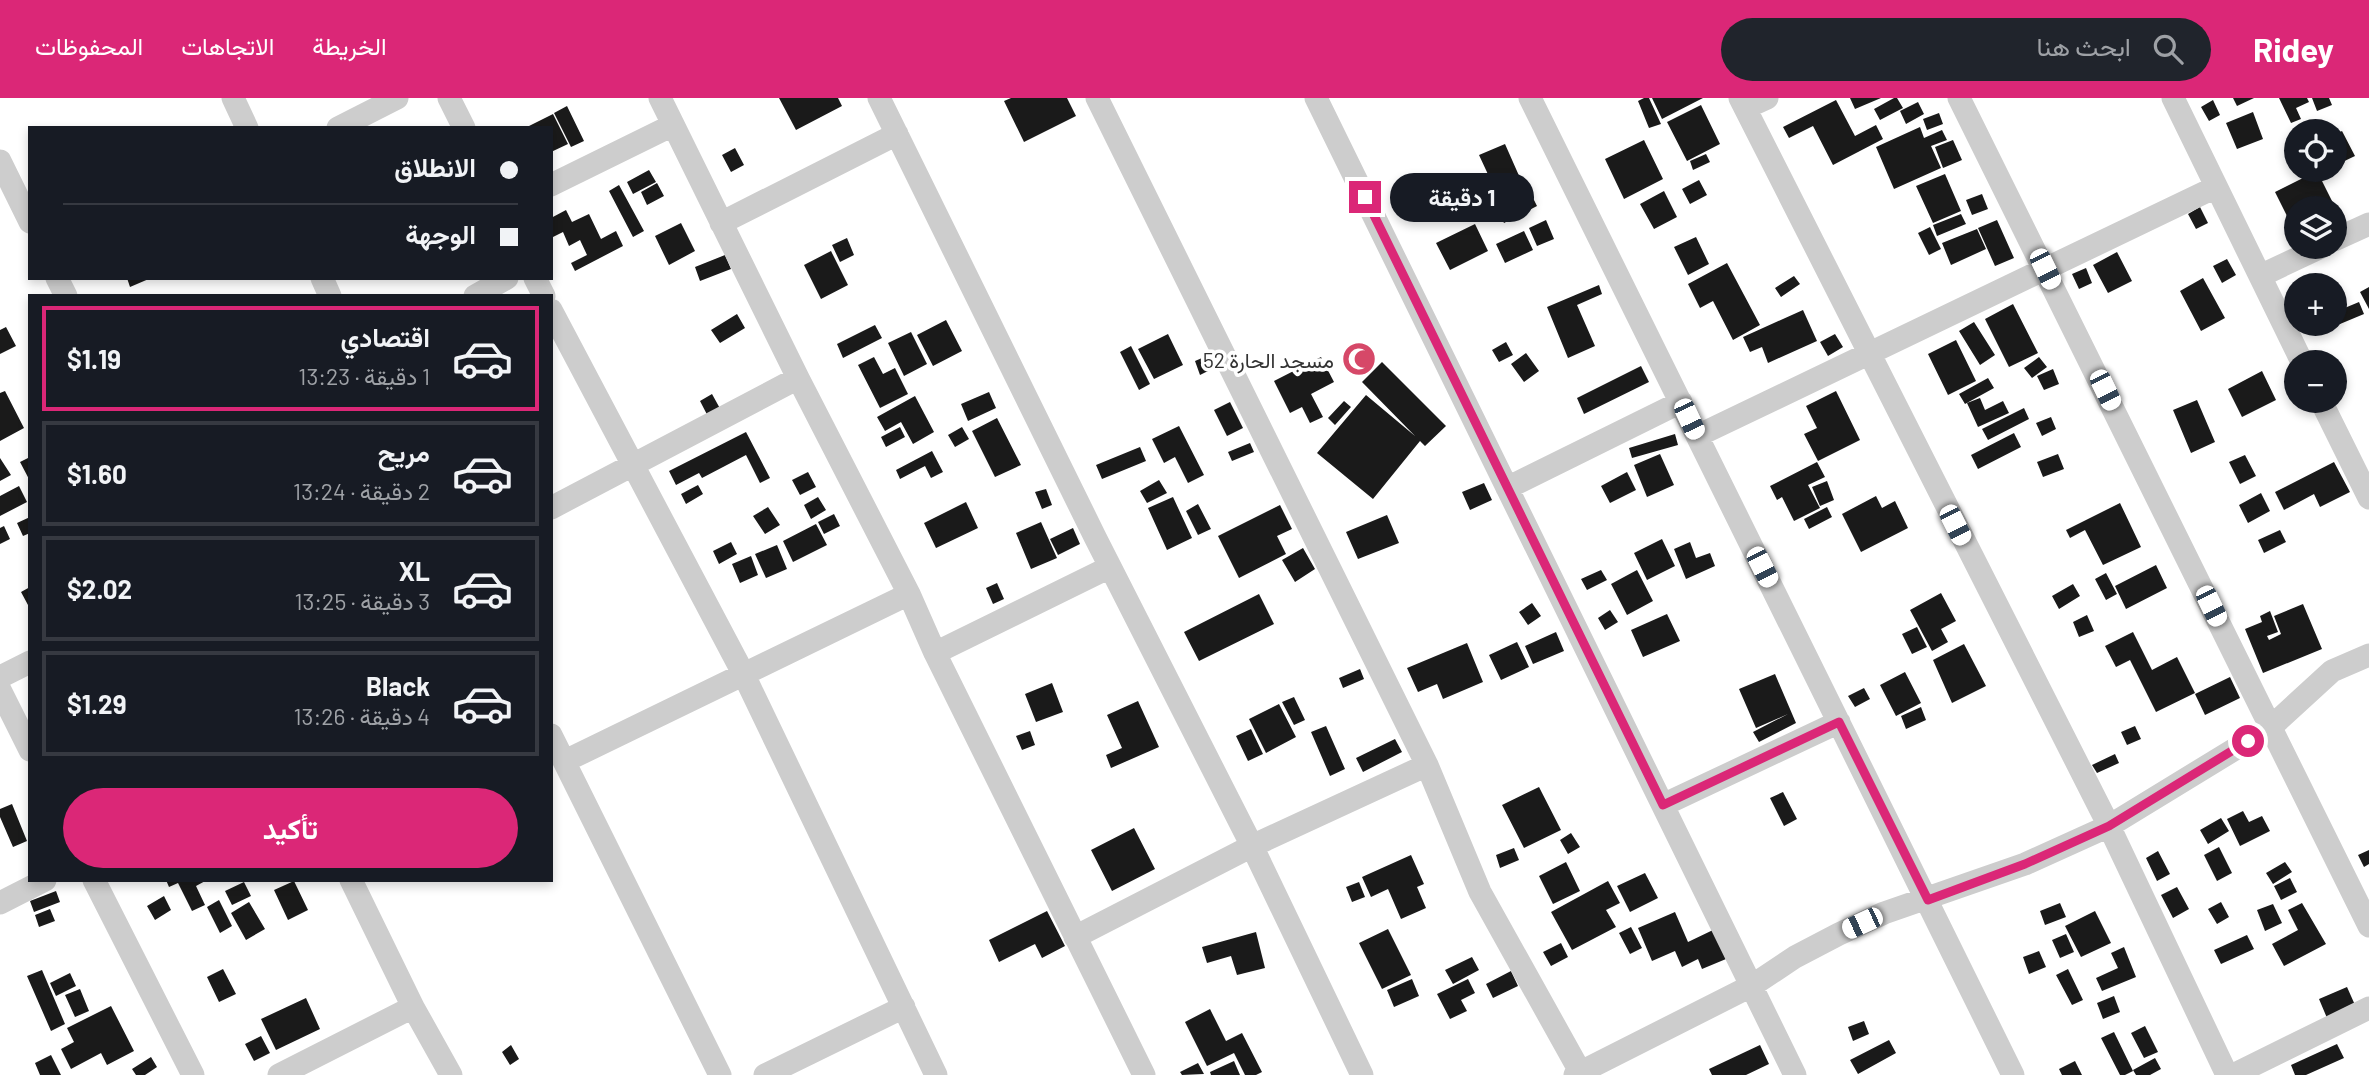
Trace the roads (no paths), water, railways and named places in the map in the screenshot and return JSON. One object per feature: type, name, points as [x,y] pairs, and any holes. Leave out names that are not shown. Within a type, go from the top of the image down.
[{"type":"street","points":[[233,98],[246,126]]},
{"type":"street","points":[[342,126],[397,98]]},
{"type":"street","points":[[449,98],[463,126]]},
{"type":"street","points":[[660,98],[909,594],[934,653],[1144,1075]]},
{"type":"street","points":[[879,98],[1110,567],[1252,846],[1362,1075]]},
{"type":"street","points":[[1097,98],[1427,765],[1480,892],[1579,1074],[1753,985],[1795,957],[1839,934],[1884,913],[1928,900],[2025,864],[2109,826],[2271,727],[2332,671],[2369,655]]},
{"type":"street","points":[[1530,98],[2013,1075]]},
{"type":"street","points":[[1768,98],[1743,103],[2109,826],[2227,1075]]},
{"type":"street","points":[[1959,98],[2369,926]]},
{"type":"street","points":[[2173,98],[2296,350]]},
{"type":"street","points":[[1318,99],[1795,1075]]},
{"type":"street","points":[[553,184],[673,125]]},
{"type":"street","points":[[721,223],[897,134]]},
{"type":"street","points":[[0,161],[28,218]]},
{"type":"street","points":[[1697,436],[2216,187]]},
{"type":"street","points":[[2347,234],[2369,224]]},
{"type":"street","points":[[2260,276],[2296,259]]},
{"type":"street","points":[[479,294],[503,280]]},
{"type":"street","points":[[553,314],[743,673],[936,1075]]},
{"type":"street","points":[[553,507],[799,379]]},
{"type":"street","points":[[1507,488],[1681,402]]},
{"type":"street","points":[[2327,413],[2369,498]]},
{"type":"street","points":[[934,653],[1110,567]]},
{"type":"street","points":[[565,761],[909,594]]},
{"type":"street","points":[[0,677],[28,663]]},
{"type":"street","points":[[0,690],[28,746]]},
{"type":"street","points":[[1663,805],[1839,722]]},
{"type":"street","points":[[553,739],[720,1075]]},
{"type":"street","points":[[1075,937],[1252,846],[1427,765]]},
{"type":"street","points":[[0,902],[41,882]]},
{"type":"street","points":[[95,882],[193,1075]]},
{"type":"street","points":[[352,882],[413,1007],[452,1075]]},
{"type":"street","points":[[279,1075],[413,1007]]},
{"type":"street","points":[[765,1075],[904,1007]]},
{"type":"street","points":[[2233,1075],[2369,1008]]},
{"type":"place","name":"مسجد الحارة 52","points":[[1359,359]]}]
